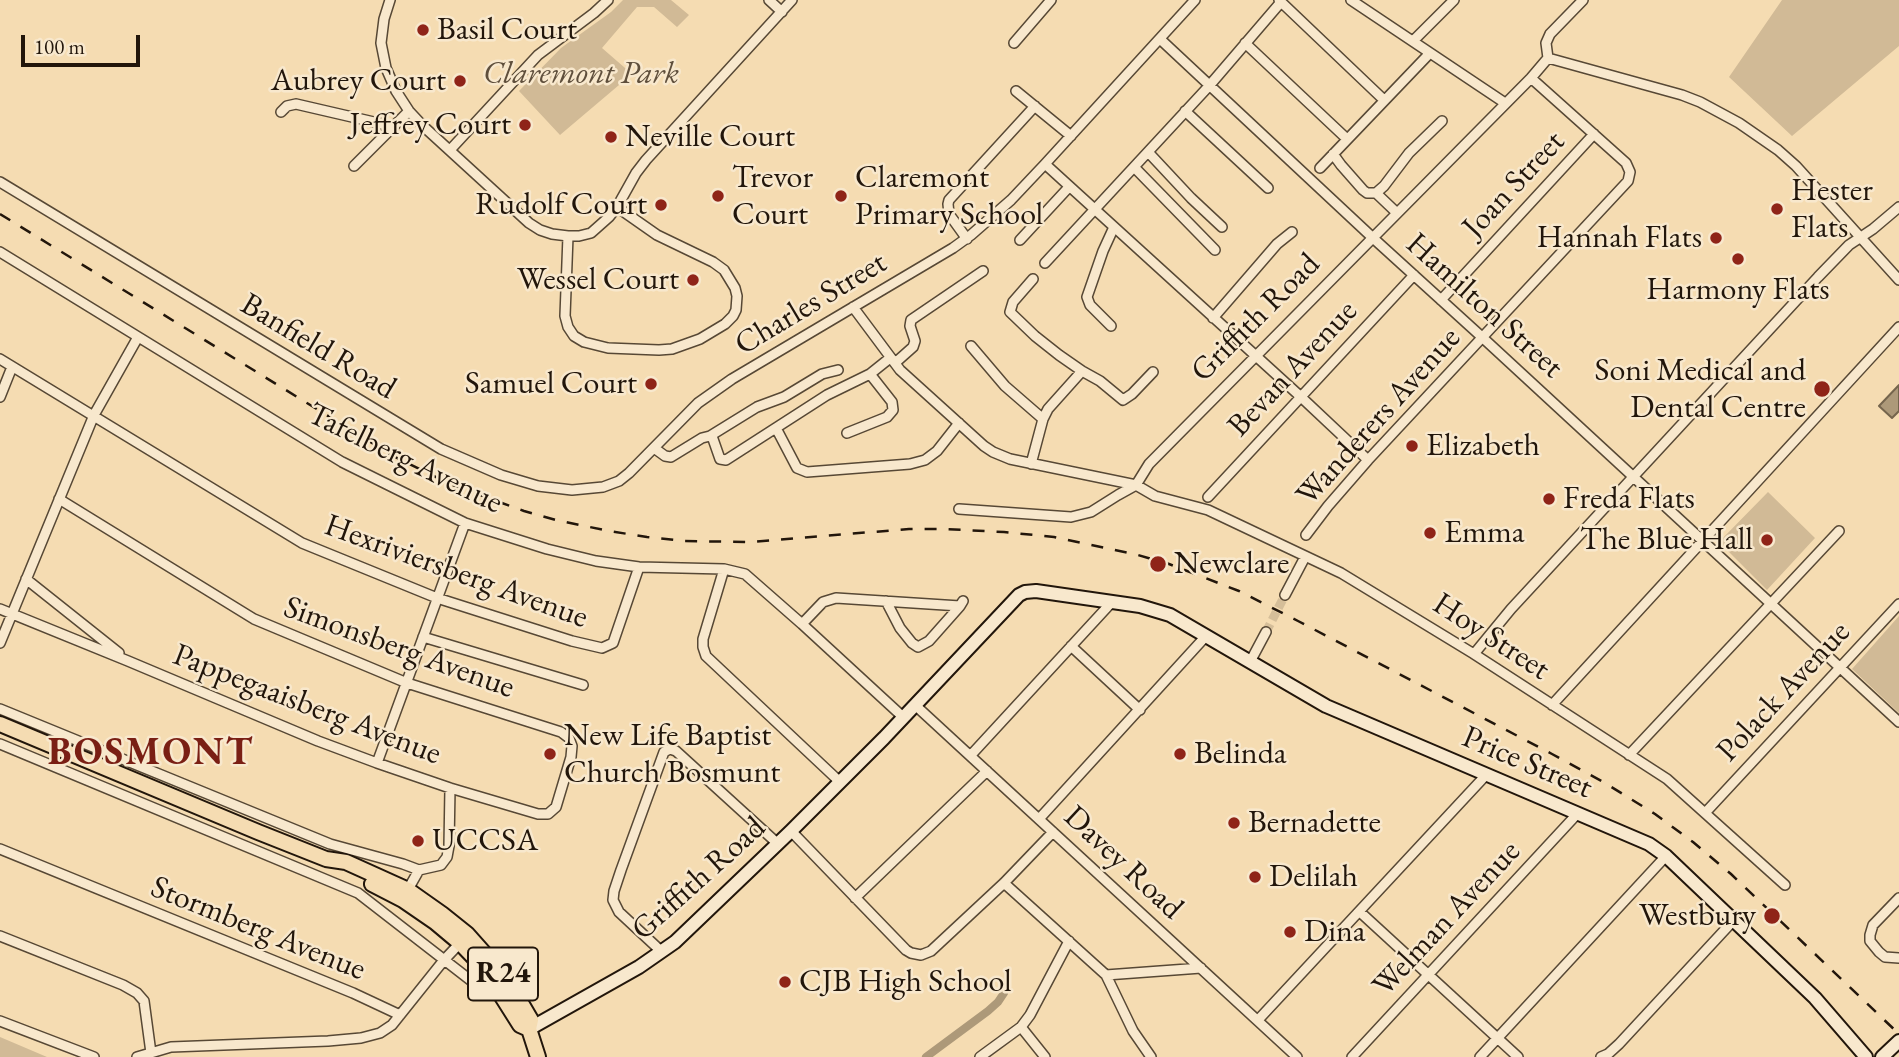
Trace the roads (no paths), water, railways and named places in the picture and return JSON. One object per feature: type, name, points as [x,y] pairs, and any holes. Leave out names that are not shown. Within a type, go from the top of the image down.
[{"type":"main road","name":"R24","points":[[0,724],[326,859],[346,862],[405,895],[435,922],[463,938],[520,1025],[529,1029],[538,1057]]},
{"type":"street","points":[[390,0],[381,43],[386,68],[409,111],[529,223],[540,230],[568,236],[591,233],[609,217],[646,160],[792,0]]},
{"type":"street","points":[[450,150],[538,55],[608,0]]},
{"type":"street","points":[[769,0],[782,12]]},
{"type":"street","points":[[1014,43],[1051,0]]},
{"type":"street","name":"Charles Street","points":[[629,473],[709,394],[967,239],[990,220],[1195,0]]},
{"type":"street","points":[[1351,0],[1505,103]]},
{"type":"street","points":[[1413,41],[1454,0]]},
{"type":"street","points":[[1583,0],[1550,34],[1546,43],[1548,58],[1682,95],[1739,123],[1796,166],[1899,280]]},
{"type":"street","points":[[1045,263],[1209,86],[1280,1],[1384,100]]},
{"type":"street","name":"Hamilton Street","points":[[1160,39],[1899,722]]},
{"type":"street","points":[[1245,43],[1347,139]]},
{"type":"street","points":[[1320,168],[1430,52]]},
{"type":"street","name":"Griffith Road","points":[[959,509],[1071,517],[1091,512],[1136,485],[1149,464],[1548,58]]},
{"type":"street","points":[[1531,78],[1594,134]]},
{"type":"street","points":[[1016,91],[1071,136]]},
{"type":"street","points":[[281,112],[287,106],[296,104],[391,126]]},
{"type":"street","points":[[967,239],[949,214],[949,200],[1035,106]]},
{"type":"street","points":[[354,166],[391,126],[409,111]]},
{"type":"street","points":[[1185,111],[1268,188]]},
{"type":"street","points":[[1334,153],[1340,165],[1363,190],[1376,193],[1409,153],[1442,121]]},
{"type":"street","name":"Wanderers Avenue","points":[[1306,535],[1368,460],[1628,181],[1629,167],[1594,134]]},
{"type":"street","name":"Joan Street","points":[[1441,300],[1594,134]]},
{"type":"street","points":[[1148,152],[1222,227]]},
{"type":"street","points":[[1045,164],[1368,460]]},
{"type":"street","points":[[1134,167],[1215,250]]},
{"type":"street","name":"Banfield Road","points":[[0,182],[374,410],[470,463],[538,486],[572,490],[611,485],[629,473]]},
{"type":"street","points":[[1020,240],[1069,187]]},
{"type":"street","points":[[1376,193],[1397,213]]},
{"type":"street","points":[[1474,654],[1511,609],[1818,277],[1849,245],[1874,229],[1899,207]]},
{"type":"street","points":[[568,236],[565,316],[568,327],[584,342],[608,348],[672,349],[700,339],[725,324],[736,310],[737,296],[724,270],[656,235],[617,208]]},
{"type":"street","points":[[1111,326],[1090,305],[1087,297],[1114,228]]},
{"type":"street","points":[[1213,318],[1277,244],[1292,232]]},
{"type":"street","name":"Tafelberg Avenue","points":[[0,252],[342,462],[465,523],[575,557],[639,567],[739,571],[752,578],[903,717]]},
{"type":"street","points":[[710,436],[720,459],[724,461],[827,395],[893,361],[913,347],[915,341],[910,326],[911,320],[983,271]]},
{"type":"street","name":"Bevan Avenue","points":[[1208,497],[1414,275]]},
{"type":"street","points":[[1033,279],[1013,302],[1010,312],[1035,336],[1123,400],[1153,372]]},
{"type":"street","name":"Hoy Street","points":[[853,307],[893,361],[993,452],[1031,464],[1136,485],[1155,496],[1208,510],[1350,578],[1474,654],[1675,785],[1785,885]]},
{"type":"street","points":[[1552,705],[1899,327]]},
{"type":"street","points":[[0,643],[94,415],[138,337]]},
{"type":"street","points":[[971,346],[1005,386],[1043,419]]},
{"type":"street","name":"Hexriviersberg Avenue","points":[[0,359],[302,543],[437,598],[602,648],[613,643],[639,567]]},
{"type":"street","points":[[0,397],[12,367]]},
{"type":"street","points":[[654,448],[668,458],[671,457],[757,407],[784,397],[822,374],[838,370]]},
{"type":"street","points":[[1031,464],[1048,409],[1082,371]]},
{"type":"street","points":[[847,433],[887,416],[892,410],[891,402],[870,374]]},
{"type":"street","points":[[776,428],[797,468],[807,472],[910,464],[925,460],[937,451],[959,423]]},
{"type":"street","name":"Simonsberg Avenue","points":[[59,499],[254,619],[407,683],[561,732],[571,741],[571,757],[557,804],[548,814],[538,814],[450,788]]},
{"type":"street","points":[[377,763],[465,523]]},
{"type":"street","points":[[1629,755],[1839,531]]},
{"type":"street","points":[[1285,595],[1305,557]]},
{"type":"street","points":[[724,569],[704,639],[706,656],[841,782]]},
{"type":"street","name":"Pappegaaisberg Avenue","points":[[26,579],[128,661]]},
{"type":"street","name":"Griffith Road","points":[[529,1029],[581,1002],[662,952],[684,935],[841,782],[1019,595],[1036,591],[1111,603]]},
{"type":"street","points":[[802,624],[819,605],[829,599],[962,603],[929,641],[918,647],[900,628],[886,601]]},
{"type":"street","points":[[971,755],[1111,603]]},
{"type":"street","name":"Price Street","points":[[1111,603],[1161,611],[1326,706],[1649,844],[1666,856],[1815,998],[1866,1057]]},
{"type":"street","name":"Polack Avenue","points":[[1705,813],[1899,604]]},
{"type":"street","name":"Pappegaaisberg Avenue","points":[[0,609],[306,736],[450,788],[447,857],[436,868],[419,870]]},
{"type":"street","points":[[1250,662],[1266,632]]},
{"type":"street","points":[[1039,819],[1206,636]]},
{"type":"street","points":[[423,637],[583,685]]},
{"type":"street","points":[[1071,646],[1140,709]]},
{"type":"street","name":"Davey Road","points":[[915,705],[1297,1057]]},
{"type":"street","points":[[0,709],[330,844],[419,870],[405,895]]},
{"type":"street","points":[[0,744],[358,893],[487,993]]},
{"type":"street","points":[[662,952],[619,912],[614,900],[618,880],[664,752],[670,749],[676,751],[777,844]]},
{"type":"street","points":[[855,898],[987,771]]},
{"type":"street","points":[[1258,1020],[1486,775]]},
{"type":"street","name":"Welman Avenue","points":[[1352,1057],[1578,813]]},
{"type":"street","points":[[791,831],[906,950],[921,955],[931,951],[1004,883],[1053,832]]},
{"type":"street","name":"Stormberg Avenue","points":[[0,849],[353,993],[400,1015]]},
{"type":"street","points":[[1480,1057],[1666,856]]},
{"type":"street","points":[[1004,883],[1106,975],[1136,1037],[1151,1057]]},
{"type":"street","points":[[1899,898],[1873,925],[1870,935],[1870,942],[1879,953],[1885,957],[1899,958]]},
{"type":"street","points":[[1360,912],[1518,1057]]},
{"type":"street","points":[[1601,1057],[1619,1044],[1733,921]]},
{"type":"street","points":[[0,936],[123,985],[136,993],[144,1001],[151,1053]]},
{"type":"street","points":[[137,1057],[180,1046],[361,1038],[385,1030],[463,938]]},
{"type":"street","points":[[980,1057],[1021,1027],[1069,941]]},
{"type":"street","points":[[1106,975],[1200,968]]},
{"type":"street","points":[[0,1021],[94,1057]]},
{"type":"street","points":[[1021,1027],[1045,1057]]},
{"type":"street","points":[[1850,1039],[1855,1057]]},
{"type":"street","points":[[1882,1057],[1897,1043]]},
{"type":"waterway","points":[[926,1057],[988,1011],[1004,993]]},
{"type":"tunnel","points":[[1266,632],[1285,595]]},
{"type":"railway","points":[[0,214],[393,456],[450,484],[524,511],[609,531],[684,541],[750,542],[909,529],[1004,532],[1054,537],[1169,564],[1239,591],[1552,754],[1655,814],[1731,874],[1899,1034]]},
{"type":"place","name":"Basil Court","points":[[423,30]]},
{"type":"place","name":"Aubrey Court","points":[[460,81]]},
{"type":"place","name":"Jeffrey Court","points":[[525,125]]},
{"type":"place","name":"Neville Court","points":[[611,137]]},
{"type":"place","name":"Trevor Court","points":[[718,196]]},
{"type":"place","name":"Claremont Primary School","points":[[841,196]]},
{"type":"place","name":"Rudolf Court","points":[[661,205]]},
{"type":"place","name":"Hester Flats","points":[[1777,209]]},
{"type":"place","name":"Hannah Flats","points":[[1716,238]]},
{"type":"place","name":"Harmony Flats","points":[[1738,259]]},
{"type":"place","name":"Wessel Court","points":[[693,280]]},
{"type":"place","name":"Samuel Court","points":[[651,384]]},
{"type":"place","name":"Soni Medical and Dental Centre","points":[[1822,389]]},
{"type":"place","name":"Elizabeth","points":[[1412,446]]},
{"type":"place","name":"Freda Flats","points":[[1549,499]]},
{"type":"place","name":"Emma","points":[[1430,533]]},
{"type":"place","name":"The Blue Hall","points":[[1767,540]]},
{"type":"place","name":"Newclare","points":[[1158,564]]},
{"type":"place","name":"New Life Baptist Church Bosmunt","points":[[550,754]]},
{"type":"place","name":"Belinda","points":[[1180,754]]},
{"type":"place","name":"Bernadette","points":[[1234,823]]},
{"type":"place","name":"UCCSA","points":[[418,841]]},
{"type":"place","name":"Delilah","points":[[1255,877]]},
{"type":"place","name":"Westbury","points":[[1772,916]]},
{"type":"place","name":"Dina","points":[[1290,932]]},
{"type":"place","name":"CJB High School","points":[[785,982]]},
{"type":"district","name":"BOSMONT","points":[[151,754]]},
{"type":"park label","name":"Claremont Park","points":[[581,74]]}]
